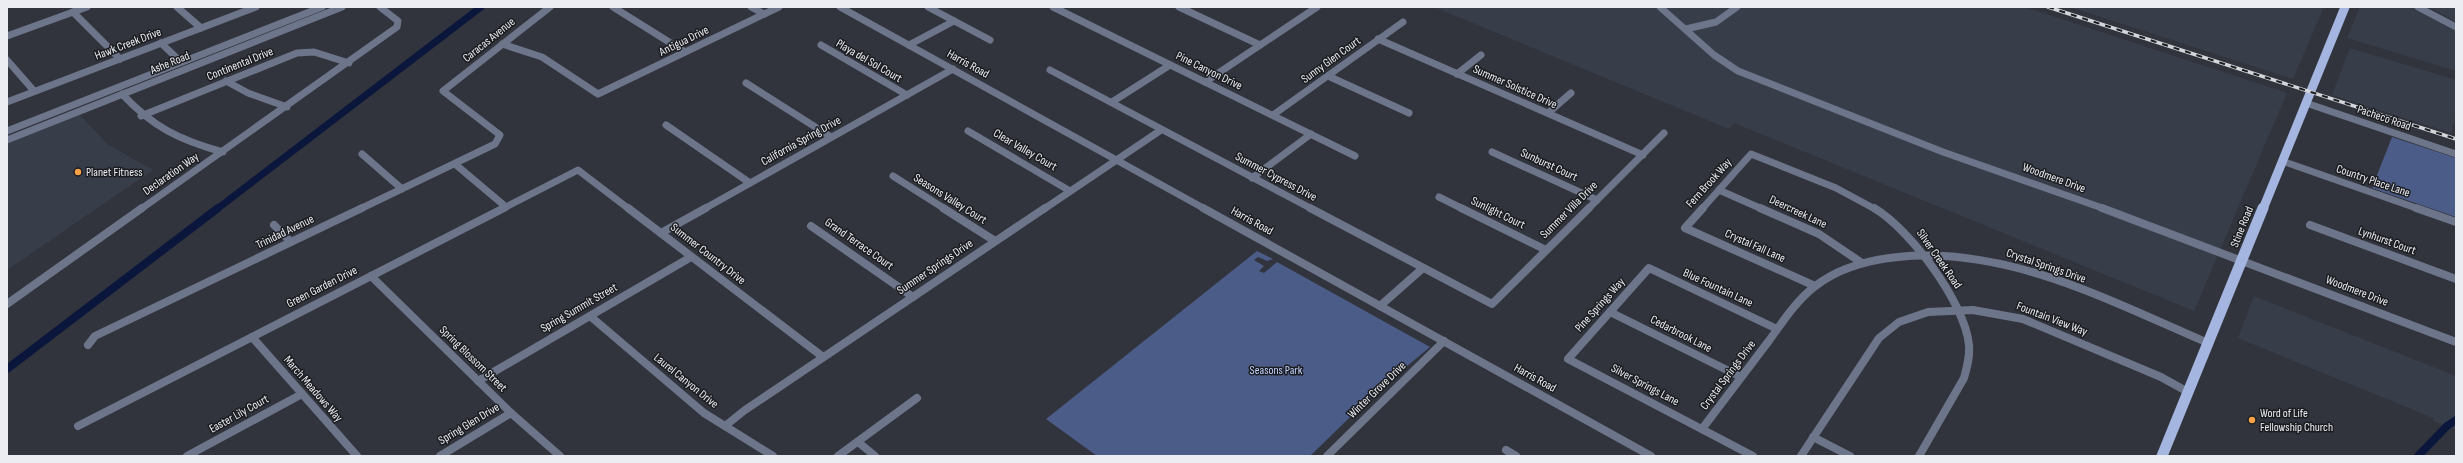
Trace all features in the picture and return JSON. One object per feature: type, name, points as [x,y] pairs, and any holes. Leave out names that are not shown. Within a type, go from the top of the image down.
[{"type":"main road","name":"Stine Road","points":[[2162,456],[2345,7]]},
{"type":"street","points":[[7,36],[87,7]]},
{"type":"street","points":[[177,7],[201,28]]},
{"type":"street","name":"Hawk Creek Drive","points":[[7,102],[256,7]]},
{"type":"street","name":"Ashe Road","points":[[8,130],[322,7]]},
{"type":"street","name":"Ashe Road","points":[[7,140],[342,7]]},
{"type":"street","name":"Declaration Way","points":[[7,304],[397,28],[398,21],[380,7]]},
{"type":"street","name":"Caracas Avenue","points":[[495,144],[500,135],[443,91],[550,7]]},
{"type":"street","points":[[613,7],[685,52]]},
{"type":"street","points":[[751,7],[764,14]]},
{"type":"street","name":"Antigua Drive","points":[[502,44],[526,48],[543,56],[598,94],[779,7]]},
{"type":"street","name":"Harris Road","points":[[840,7],[1651,456]]},
{"type":"street","points":[[928,7],[990,40]]},
{"type":"street","name":"Pine Canyon Drive","points":[[1053,7],[1355,156]]},
{"type":"street","points":[[1179,7],[1260,45]]},
{"type":"street","points":[[1304,7],[1315,9]]},
{"type":"street","name":"Woodmere Drive","points":[[1660,7],[1727,64],[1765,83],[1943,152],[2047,187],[2242,259],[2456,342]]},
{"type":"street","points":[[1686,30],[1716,22],[1737,7]]},
{"type":"street","points":[[2418,7],[2456,27]]},
{"type":"street","points":[[1205,82],[1315,9]]},
{"type":"street","points":[[73,12],[120,59]]},
{"type":"street","points":[[909,45],[954,21]]},
{"type":"street","name":"Sunny Glen Court","points":[[1273,115],[1403,22]]},
{"type":"street","name":"Summer Solstice Drive","points":[[1378,40],[1643,154]]},
{"type":"street","points":[[161,43],[181,62]]},
{"type":"street","name":"Playa del Sol Court","points":[[821,45],[907,95]]},
{"type":"street","name":"Continental Drive","points":[[141,116],[297,53],[307,51],[349,63]]},
{"type":"street","points":[[1457,74],[1481,55]]},
{"type":"street","points":[[7,60],[34,91]]},
{"type":"street","points":[[1112,102],[1170,64]]},
{"type":"street","name":"California Spring Drive","points":[[661,233],[953,69]]},
{"type":"street","name":"Summer Cypress Drive","points":[[1050,70],[1492,304]]},
{"type":"street","points":[[1328,76],[1409,113]]},
{"type":"street","points":[[226,81],[248,93],[287,107]]},
{"type":"street","points":[[746,84],[831,138]]},
{"type":"street","points":[[122,94],[141,116],[159,129],[180,140],[223,152]]},
{"type":"street","points":[[1548,113],[1571,94]]},
{"type":"street","name":"Pacheco Road","points":[[2306,103],[2456,154]]},
{"type":"street","points":[[666,125],[750,183]]},
{"type":"street","name":"Summer Springs Drive","points":[[725,426],[823,357],[1161,130]]},
{"type":"street","name":"Clear Valley Court","points":[[968,131],[1070,190]]},
{"type":"street","name":"Summer Villa Drive","points":[[1492,304],[1664,133]]},
{"type":"street","points":[[1252,178],[1311,134]]},
{"type":"street","name":"Trinidad Avenue","points":[[88,345],[95,336],[495,144]]},
{"type":"street","name":"Sunburst Court","points":[[1492,152],[1597,200]]},
{"type":"street","points":[[362,154],[402,189]]},
{"type":"street","name":"Fern Brook Way","points":[[1685,228],[1751,154]]},
{"type":"street","name":"Silver Creek Road","points":[[1751,154],[1848,194],[1877,210],[1901,229],[1924,255],[1957,309],[1968,331],[1970,344],[1969,366],[1964,378],[1919,456]]},
{"type":"street","name":"Country Place Lane","points":[[2282,162],[2456,222]]},
{"type":"street","points":[[455,164],[506,207]]},
{"type":"street","name":"Green Garden Drive","points":[[78,426],[578,170]]},
{"type":"street","name":"Summer Country Drive","points":[[578,170],[823,357]]},
{"type":"street","name":"Seasons Valley Court","points":[[893,176],[995,241]]},
{"type":"street","name":"Deercreek Lane","points":[[1719,190],[1819,234],[1862,264]]},
{"type":"street","name":"Sunlight Court","points":[[1439,197],[1546,250]]},
{"type":"street","points":[[274,225],[291,242]]},
{"type":"street","name":"Grand Terrace Court","points":[[811,226],[913,297]]},
{"type":"street","name":"Lynhurst Court","points":[[2310,226],[2456,279]]},
{"type":"street","name":"Crystal Fall Lane","points":[[1685,228],[1815,286]]},
{"type":"street","name":"Crystal Springs Drive","points":[[1702,429],[1795,306],[1815,286],[1833,275],[1862,264],[1888,258],[1924,255],[1974,258],[2038,273],[2208,343]]},
{"type":"street","name":"Spring Summit Street","points":[[478,381],[691,257]]},
{"type":"street","points":[[1380,306],[1422,268]]},
{"type":"street","name":"Pine Springs Way","points":[[1568,359],[1649,268]]},
{"type":"street","name":"Blue Fountain Lane","points":[[1649,268],[1777,329]]},
{"type":"street","name":"Spring Blossom Street","points":[[371,276],[511,413],[560,456]]},
{"type":"street","name":"Fountain View Way","points":[[1800,456],[1875,343],[1889,329],[1912,316],[1928,312],[1957,309],[1990,312],[2038,325],[2161,377],[2188,392]]},
{"type":"street","name":"Cedarbrook Lane","points":[[1610,312],[1741,377]]},
{"type":"street","name":"Laurel Canyon Drive","points":[[590,316],[695,406],[773,456]]},
{"type":"street","name":"March Meadows Way","points":[[252,337],[356,456]]},
{"type":"street","name":"Winter Grove Drive","points":[[1326,456],[1444,341]]},
{"type":"street","name":"Silver Springs Lane","points":[[1568,359],[1753,456]]},
{"type":"street","name":"Easter Lily Court","points":[[187,456],[302,394]]},
{"type":"street","points":[[838,456],[917,398]]},
{"type":"street","name":"Spring Glen Drive","points":[[440,456],[511,413]]},
{"type":"street","points":[[1813,437],[1850,456]]},
{"type":"street","points":[[858,442],[875,456]]},
{"type":"street","points":[[1506,450],[1516,456]]},
{"type":"shaded area","points":[[1434,7],[2025,7],[2287,93],[2194,311],[1734,123],[1729,129]]},
{"type":"shaded area","points":[[2070,7],[2324,7],[2293,79]]},
{"type":"shaded area","points":[[2360,7],[2413,7],[2456,30],[2456,71],[2347,38]]},
{"type":"shaded area","points":[[2427,7],[2456,7],[2456,22],[2434,10]]},
{"type":"shaded area","points":[[2350,48],[2456,80],[2456,114],[2451,133],[2332,95]]},
{"type":"shaded area","points":[[80,115],[107,144],[153,170],[7,270],[7,144]]},
{"type":"shaded area","points":[[2254,296],[2456,376],[2456,430],[2433,421],[2433,418],[2238,338]]},
{"type":"green space","points":[[2392,137],[2456,158],[2456,217],[2372,188]]},
{"type":"green space","name":"Seasons Park","points":[[1257,251],[1273,259],[1267,261],[1258,257],[1254,260],[1264,266],[1259,271],[1264,273],[1277,262],[1430,347],[1377,391],[1310,456],[1097,456],[1046,419]]},
{"type":"waterway","points":[[217,209],[481,7]]},
{"type":"waterway","points":[[7,369],[218,208]]},
{"type":"waterway","points":[[2418,456],[2447,426],[2456,420]]},
{"type":"railway","points":[[2048,7],[2456,139]]},
{"type":"place","name":"Planet Fitness","points":[[78,172]]},
{"type":"place","name":"Word of Life Fellowship Church","points":[[2252,420]]}]
